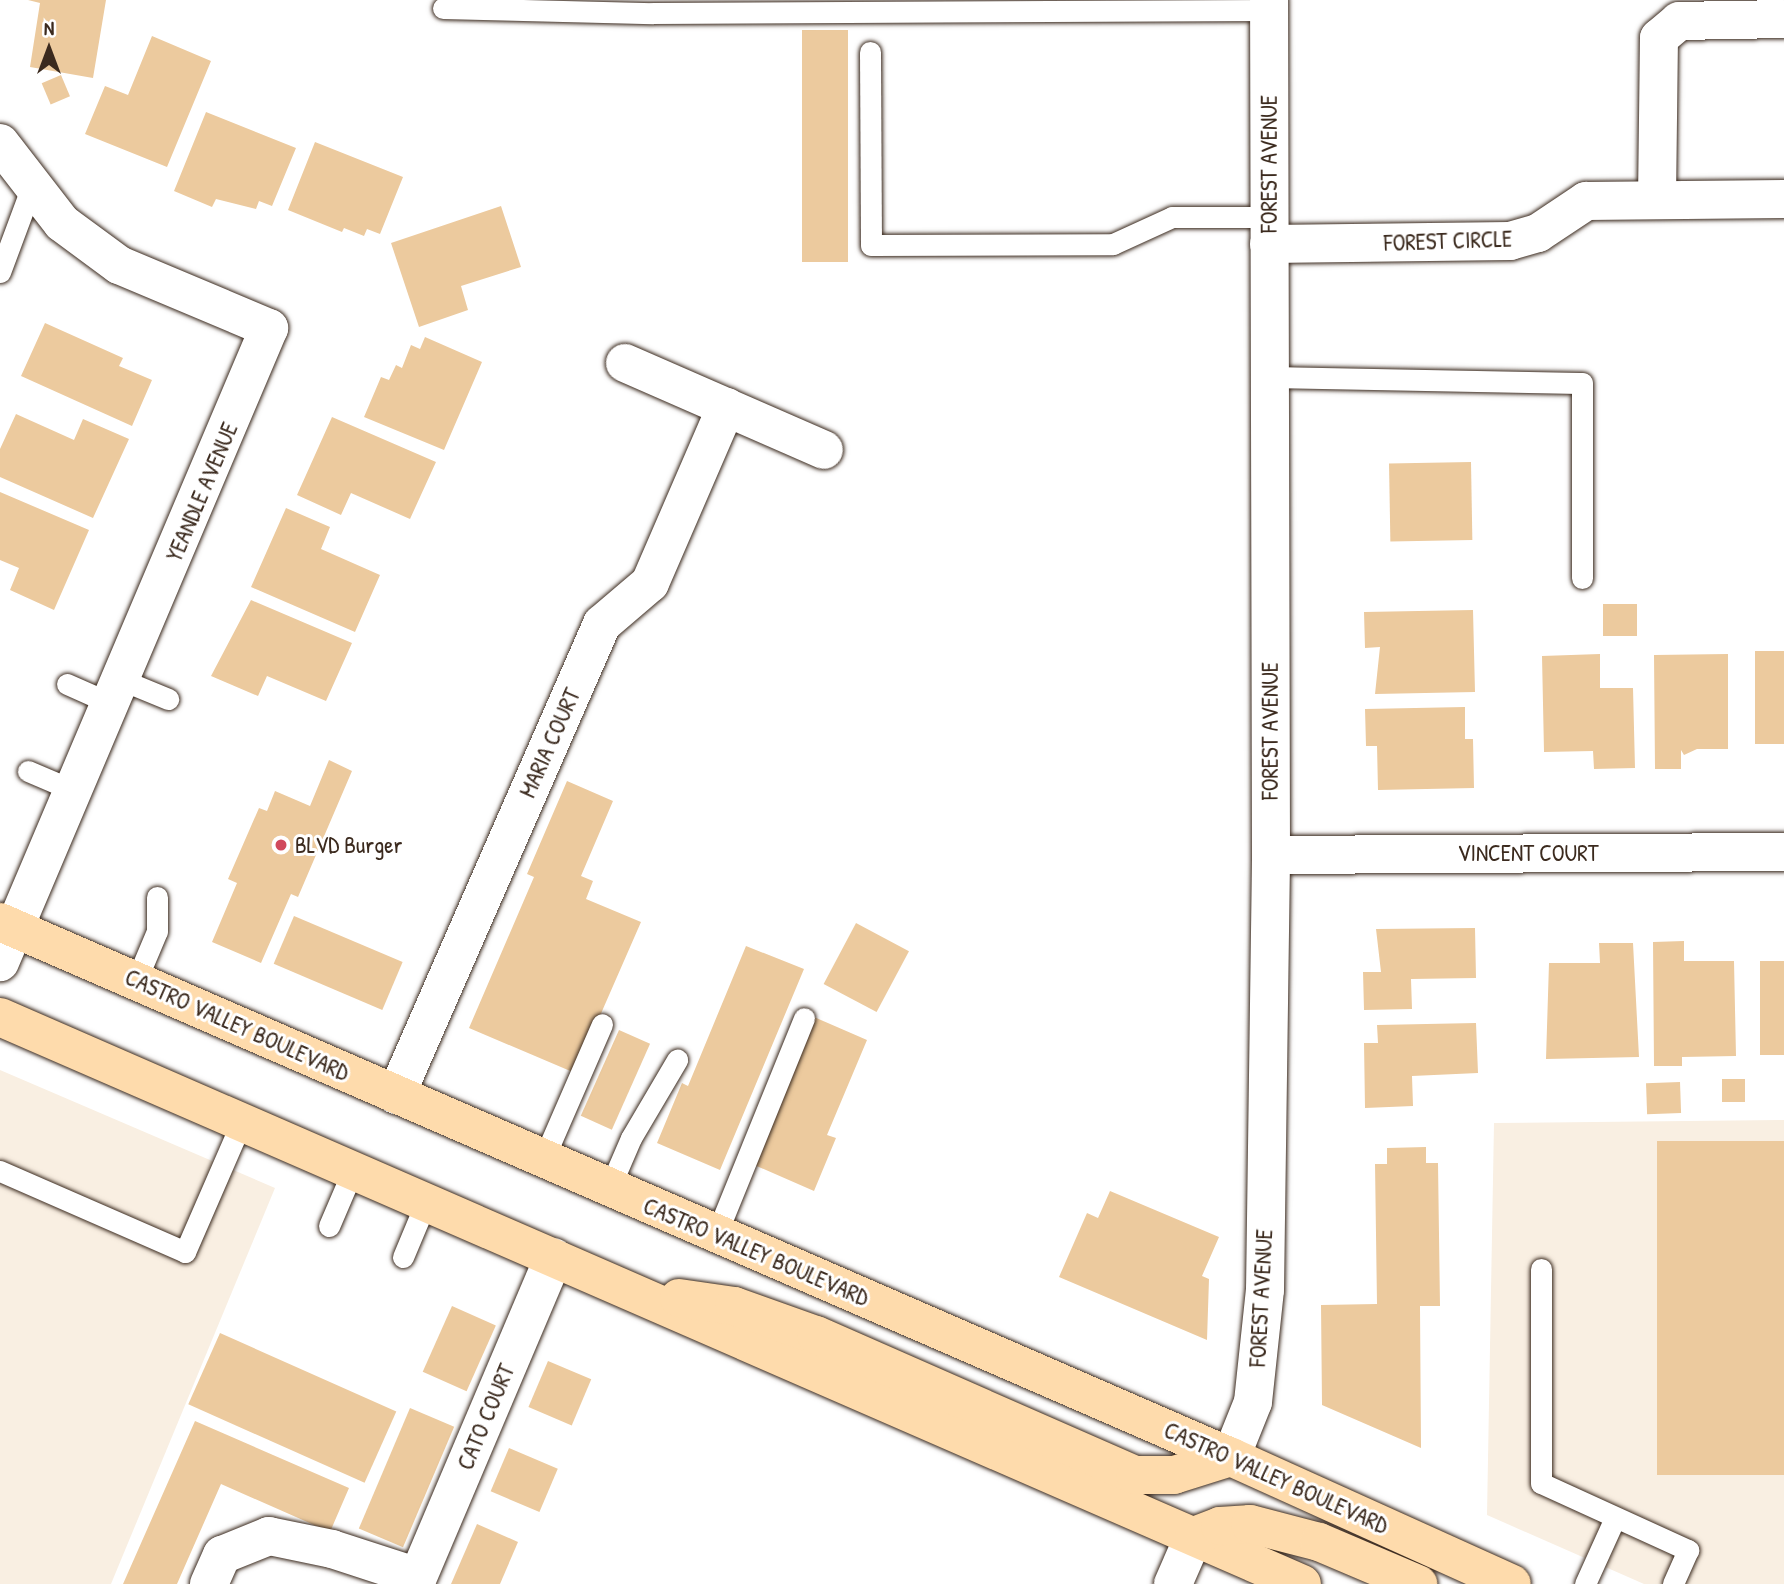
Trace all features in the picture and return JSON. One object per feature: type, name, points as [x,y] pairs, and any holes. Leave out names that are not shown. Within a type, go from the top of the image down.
[{"type":"main road","name":"CASTRO VALLEY BOULEVARD","points":[[7,925],[609,1189],[1231,1457],[1512,1584]]},
{"type":"main road","points":[[0,1017],[1194,1536],[1262,1576],[1302,1584]]},
{"type":"main road","points":[[629,1290],[734,1306],[816,1335],[1135,1475],[1174,1475],[1231,1457]]},
{"type":"main road","points":[[1194,1536],[1220,1525],[1250,1524],[1319,1542],[1418,1584]]},
{"type":"street","name":"FOREST AVENUE","points":[[1231,1457],[1252,1402],[1265,1301],[1271,855],[1269,5]]},
{"type":"street","points":[[1657,200],[1659,38],[1679,21],[1784,19]]},
{"type":"street","name":"YEANDLE AVENUE","points":[[0,143],[62,223],[119,265],[269,328],[75,791],[7,925],[0,962]]},
{"type":"street","name":"FOREST CIRCLE","points":[[1269,230],[1510,241],[1538,233],[1586,201],[1784,199]]},
{"type":"street","points":[[625,363],[824,450]]},
{"type":"street","name":"MARIA COURT","points":[[396,1095],[602,624],[650,583],[726,407]]},
{"type":"street","name":"VINCENT COURT","points":[[1271,855],[1784,852]]},
{"type":"street","name":"CATO COURT","points":[[209,1584],[222,1555],[269,1536],[332,1549],[416,1581],[554,1257]]},
{"type":"street","points":[[1173,1584],[1194,1536]]},
{"type":"lane","points":[[443,8],[653,13],[1269,5]]},
{"type":"lane","points":[[870,52],[871,245],[1113,244],[1172,217],[1269,230]]},
{"type":"lane","points":[[0,272],[32,186]]},
{"type":"lane","points":[[1268,377],[1582,383],[1582,578]]},
{"type":"lane","points":[[67,684],[169,699]]},
{"type":"lane","points":[[29,771],[75,791]]},
{"type":"lane","points":[[136,981],[158,931],[158,897]]},
{"type":"lane","points":[[716,1235],[804,1018]]},
{"type":"lane","points":[[543,1160],[602,1024]]},
{"type":"lane","points":[[609,1189],[631,1138],[677,1060]]},
{"type":"lane","points":[[0,1171],[185,1252],[242,1122]]},
{"type":"lane","points":[[329,1226],[353,1170]]},
{"type":"lane","points":[[403,1257],[426,1202]]},
{"type":"lane","points":[[1541,1269],[1541,1483],[1688,1550],[1673,1584]]},
{"type":"lane","points":[[1585,1584],[1615,1518]]},
{"type":"shaded area","points":[[0,1070],[275,1188],[111,1584],[0,1584]]},
{"type":"shaded area","points":[[1784,1120],[1784,1584],[1644,1584],[1487,1515],[1494,1123]]},
{"type":"building","points":[[28,0],[106,0],[93,78],[30,67],[40,3]]},
{"type":"building","points":[[802,30],[848,30],[848,262],[802,262]]},
{"type":"building","points":[[152,36],[211,61],[167,167],[85,134],[105,86],[128,95]]},
{"type":"building","points":[[61,75],[70,96],[51,104],[42,83]]},
{"type":"building","points":[[206,112],[296,148],[272,206],[259,201],[256,209],[216,199],[212,207],[174,191]]},
{"type":"building","points":[[315,142],[403,177],[380,234],[367,229],[364,236],[344,228],[342,232],[288,210]]},
{"type":"building","points":[[501,206],[521,267],[461,286],[468,310],[419,327],[391,243]]},
{"type":"building","points":[[45,323],[123,358],[119,366],[152,380],[132,426],[21,376]]},
{"type":"building","points":[[425,337],[482,362],[444,450],[364,417],[381,377],[389,380],[396,365],[402,368],[411,345],[420,349]]},
{"type":"building","points":[[16,414],[74,440],[83,419],[129,439],[93,518],[0,477],[0,449]]},
{"type":"building","points":[[332,417],[436,462],[410,519],[351,493],[341,515],[297,495]]},
{"type":"building","points":[[1471,462],[1472,540],[1390,541],[1389,463]]},
{"type":"building","points":[[0,492],[89,530],[54,610],[10,590],[19,568],[0,560]]},
{"type":"building","points":[[286,508],[330,527],[321,549],[380,575],[355,632],[251,587]]},
{"type":"building","points":[[251,600],[352,643],[326,701],[267,676],[258,696],[211,676]]},
{"type":"building","points":[[1603,604],[1637,604],[1637,636],[1603,636]]},
{"type":"building","points":[[1473,610],[1475,692],[1375,694],[1380,647],[1365,648],[1364,612]]},
{"type":"building","points":[[1755,651],[1784,651],[1784,744],[1755,744]]},
{"type":"building","points":[[1600,654],[1600,688],[1633,688],[1635,768],[1594,769],[1593,751],[1544,752],[1542,656]]},
{"type":"building","points":[[1728,654],[1728,749],[1697,749],[1684,755],[1681,750],[1681,769],[1655,769],[1654,655]]},
{"type":"building","points":[[1465,707],[1465,739],[1473,739],[1474,788],[1378,790],[1377,746],[1366,746],[1365,709]]},
{"type":"building","name":"BLVD Burger","points":[[329,760],[352,771],[298,897],[291,894],[261,963],[212,942],[237,883],[228,879],[259,808],[267,811],[275,791],[310,806]]},
{"type":"building","points":[[567,781],[613,801],[581,876],[593,881],[586,899],[641,922],[575,1073],[469,1028],[534,877],[527,874]]},
{"type":"building","points":[[294,916],[403,962],[382,1010],[274,964]]},
{"type":"building","points":[[856,923],[909,951],[877,1012],[824,984]]},
{"type":"building","points":[[1475,928],[1476,978],[1411,979],[1412,1009],[1364,1010],[1363,972],[1381,972],[1376,929]]},
{"type":"building","points":[[1684,941],[1684,961],[1734,961],[1736,1056],[1682,1057],[1682,1066],[1654,1066],[1653,942]]},
{"type":"building","points":[[1599,943],[1633,943],[1639,1057],[1546,1059],[1549,963],[1600,963]]},
{"type":"building","points":[[746,946],[804,969],[720,1170],[657,1143],[682,1083],[688,1086]]},
{"type":"building","points":[[1760,961],[1784,961],[1784,1055],[1760,1055]]},
{"type":"building","points":[[814,1017],[867,1040],[827,1135],[836,1138],[814,1191],[752,1164]]},
{"type":"building","points":[[1476,1023],[1478,1073],[1412,1076],[1413,1106],[1365,1108],[1364,1043],[1378,1043],[1377,1025]]},
{"type":"building","points":[[619,1030],[650,1044],[612,1130],[581,1116]]},
{"type":"building","points":[[1722,1079],[1745,1079],[1745,1102],[1722,1102]]},
{"type":"building","points":[[1680,1082],[1681,1113],[1647,1114],[1646,1083]]},
{"type":"building","points":[[1657,1141],[1784,1141],[1784,1475],[1657,1475]]},
{"type":"building","points":[[1426,1147],[1426,1163],[1438,1163],[1440,1306],[1420,1306],[1421,1448],[1322,1405],[1321,1305],[1377,1304],[1375,1164],[1387,1164],[1387,1148]]},
{"type":"building","points":[[1110,1191],[1219,1237],[1202,1276],[1209,1279],[1207,1340],[1059,1277],[1087,1213],[1098,1218]]},
{"type":"building","points":[[452,1306],[496,1326],[467,1391],[423,1372]]},
{"type":"building","points":[[220,1333],[396,1412],[365,1483],[188,1404]]},
{"type":"building","points":[[548,1361],[591,1379],[572,1425],[528,1407]]},
{"type":"building","points":[[410,1408],[454,1427],[403,1547],[359,1529]]},
{"type":"building","points":[[195,1421],[349,1488],[330,1532],[221,1484],[177,1584],[123,1584]]},
{"type":"building","points":[[509,1448],[558,1469],[539,1512],[491,1491]]},
{"type":"building","points":[[477,1524],[518,1542],[500,1584],[451,1584]]},
{"type":"place","name":"BLVD Burger","points":[[281,845]]}]
